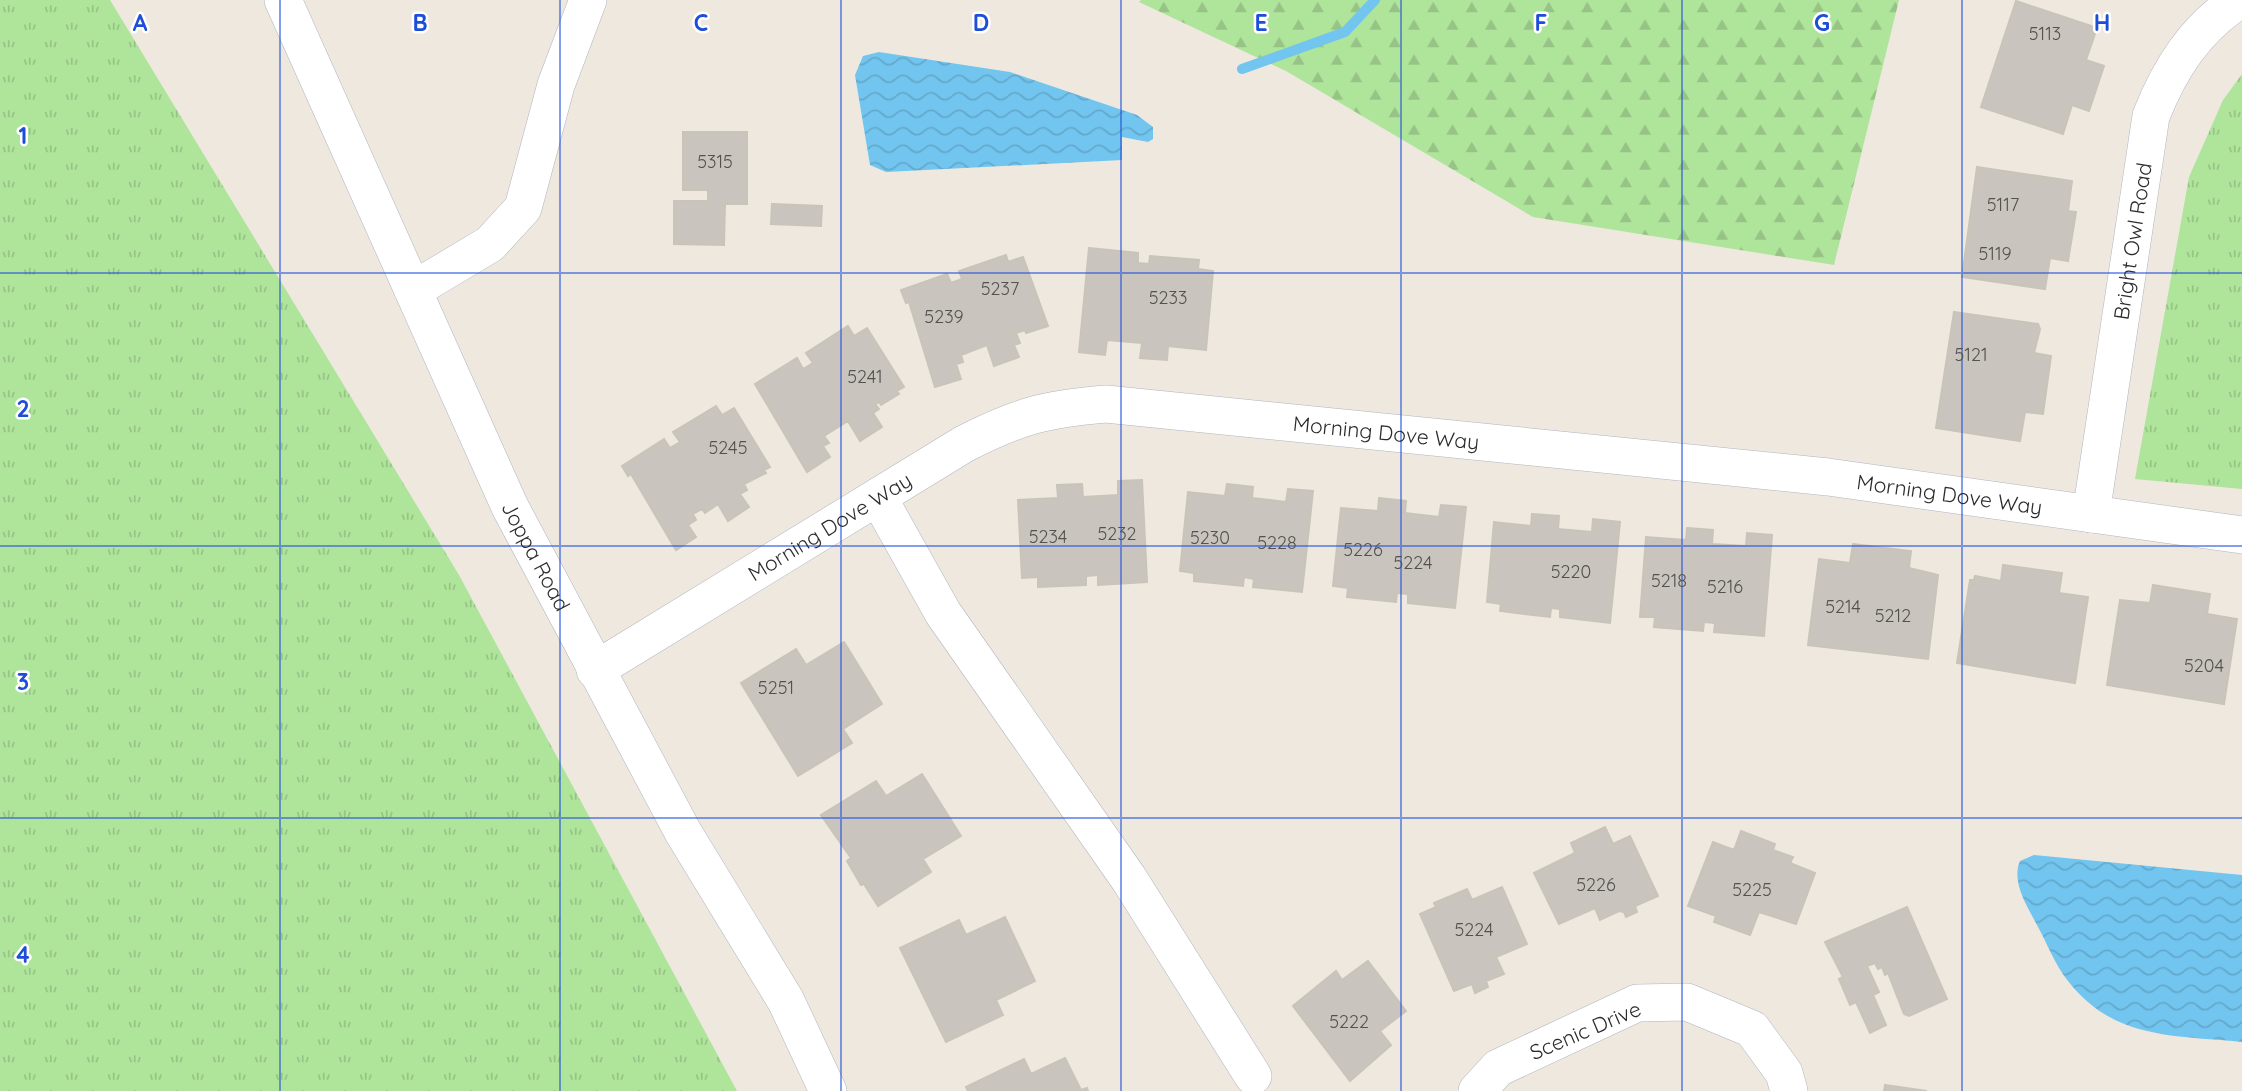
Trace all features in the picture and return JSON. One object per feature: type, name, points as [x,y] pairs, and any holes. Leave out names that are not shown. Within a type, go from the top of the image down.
[{"type":"street","name":"Joppa Road","points":[[283,0],[510,507],[683,832],[786,1002],[828,1091]]},
{"type":"street","points":[[413,290],[490,244],[523,208],[556,85],[588,0]]},
{"type":"street","name":"Bright Owl Road","points":[[2091,514],[2151,116],[2165,81],[2184,49],[2220,12],[2239,0]]},
{"type":"street","name":"Morning Dove Way","points":[[595,670],[878,497],[1012,419],[1058,408],[1106,404],[1828,477],[2242,535]]},
{"type":"street","points":[[878,497],[943,613],[1129,879],[1253,1076]]},
{"type":"street","name":"Scenic Drive","points":[[1477,1091],[1498,1068],[1637,1003],[1688,1002],[1752,1029],[1784,1073],[1788,1091]]},
{"type":"green space","points":[[0,0],[110,0],[459,575],[737,1091],[0,1091]]},
{"type":"green space","points":[[1899,0],[1834,265],[1533,217],[1286,71],[1139,2]]},
{"type":"green space","points":[[2242,74],[2242,489],[2135,479],[2189,177],[2223,100]]},
{"type":"water","points":[[879,52],[1010,72],[1137,115],[1153,127],[1153,139],[1148,142],[1122,137],[1122,160],[886,172],[870,165],[855,75],[863,56]]},
{"type":"water","points":[[2034,855],[2242,875],[2242,1042],[2147,1031],[2105,1014],[2086,1000],[2059,968],[2021,894],[2017,877],[2020,861]]},
{"type":"building","points":[[2016,1],[2097,28],[2086,60],[2104,66],[2089,111],[2072,105],[2063,134],[1981,107]]},
{"type":"building","points":[[683,132],[747,132],[747,204],[725,204],[724,245],[674,244],[674,201],[708,201],[708,190],[683,190]]},
{"type":"building","points":[[1977,167],[2072,181],[2068,211],[2076,212],[2068,261],[2050,258],[2045,289],[1962,277]]},
{"type":"building","points":[[772,204],[822,206],[821,226],[771,224]]},
{"type":"building","points":[[1089,248],[1138,253],[1138,263],[1149,264],[1150,256],[1199,260],[1198,269],[1213,271],[1206,350],[1168,346],[1167,360],[1140,358],[1142,343],[1107,340],[1105,355],[1079,352]]},
{"type":"building","points":[[1006,255],[1008,262],[1023,257],[1048,326],[1026,333],[1025,330],[1016,333],[1020,343],[1014,345],[1019,357],[994,366],[987,345],[961,355],[963,362],[956,364],[961,379],[935,387],[909,302],[906,303],[901,290],[947,274],[951,283],[962,279],[959,271]]},
{"type":"building","points":[[1954,312],[2038,324],[2040,329],[2034,353],[2051,356],[2043,414],[2025,412],[2020,441],[1936,428]]},
{"type":"building","points":[[848,326],[854,336],[867,328],[904,387],[897,391],[899,394],[881,405],[879,402],[875,404],[879,409],[873,413],[882,427],[860,441],[848,421],[824,436],[829,443],[823,446],[830,457],[807,472],[755,384],[797,358],[803,369],[813,363],[806,353]]},
{"type":"building","points":[[716,406],[722,415],[734,408],[770,467],[764,470],[766,473],[744,484],[747,490],[740,494],[749,507],[728,521],[718,504],[705,513],[702,509],[693,514],[696,520],[688,525],[696,537],[676,550],[631,474],[628,476],[622,466],[664,439],[670,448],[680,442],[673,432]]},
{"type":"building","points":[[1142,480],[1147,582],[1098,585],[1098,575],[1086,576],[1086,585],[1038,587],[1038,577],[1022,578],[1018,500],[1058,498],[1057,485],[1082,484],[1083,497],[1118,495],[1118,481]]},
{"type":"building","points":[[1227,484],[1253,487],[1252,498],[1286,502],[1288,489],[1313,491],[1302,592],[1253,587],[1254,579],[1244,577],[1243,586],[1194,581],[1194,573],[1180,571],[1188,492],[1225,496]]},
{"type":"building","points":[[1379,498],[1406,501],[1405,513],[1439,517],[1441,505],[1466,507],[1455,608],[1408,603],[1408,594],[1397,593],[1396,602],[1347,597],[1348,588],[1333,586],[1341,508],[1378,511]]},
{"type":"building","points":[[1532,514],[1559,516],[1558,529],[1592,532],[1593,519],[1620,522],[1610,623],[1560,617],[1560,609],[1551,608],[1550,617],[1500,611],[1501,604],[1487,602],[1494,522],[1531,526]]},
{"type":"building","points":[[1687,528],[1713,530],[1712,544],[1746,546],[1747,533],[1772,535],[1764,636],[1714,632],[1715,623],[1704,622],[1703,631],[1654,627],[1655,617],[1640,617],[1646,537],[1686,540]]},
{"type":"building","points":[[1853,544],[1911,551],[1909,568],[1938,575],[1928,659],[1808,645],[1819,559],[1850,563]]},
{"type":"building","points":[[2003,565],[2062,573],[2059,593],[2088,597],[2075,683],[1957,663],[1970,580],[1974,580],[1975,576],[2001,581]]},
{"type":"building","points":[[2153,585],[2210,594],[2207,614],[2237,619],[2224,704],[2107,685],[2120,600],[2150,603]]},
{"type":"building","points":[[844,642],[882,704],[843,729],[852,743],[798,776],[741,683],[796,649],[806,665]]},
{"type":"building","points":[[922,774],[961,836],[923,859],[931,872],[878,906],[864,884],[861,885],[847,861],[851,858],[821,815],[876,781],[886,796]]},
{"type":"building","points":[[1605,827],[1613,844],[1630,836],[1658,896],[1635,906],[1637,912],[1626,917],[1624,912],[1619,911],[1600,920],[1595,908],[1559,924],[1534,873],[1575,853],[1571,843]]},
{"type":"building","points":[[1741,831],[1775,844],[1773,850],[1793,857],[1790,863],[1815,873],[1796,924],[1759,912],[1750,935],[1714,922],[1716,916],[1688,906],[1713,842],[1734,850]]},
{"type":"building","points":[[1502,887],[1527,944],[1496,957],[1504,974],[1486,981],[1488,987],[1475,993],[1472,984],[1454,991],[1420,914],[1436,907],[1434,903],[1467,889],[1472,900]]},
{"type":"building","points":[[1907,907],[1947,999],[1909,1016],[1904,1014],[1888,973],[1885,975],[1882,967],[1878,969],[1875,963],[1867,966],[1879,992],[1873,995],[1886,1025],[1870,1033],[1856,1002],[1850,1005],[1839,979],[1843,977],[1825,942]]},
{"type":"building","points":[[1005,917],[1035,981],[996,1000],[1003,1015],[946,1042],[900,948],[959,920],[966,935]]},
{"type":"building","points":[[1368,961],[1406,1011],[1380,1031],[1391,1045],[1350,1081],[1293,1006],[1336,971],[1342,980]]},
{"type":"building","points":[[1065,1058],[1081,1090],[1087,1088],[1088,1091],[968,1091],[966,1087],[1024,1059],[1031,1074]]},
{"type":"building","points":[[1885,1085],[1927,1091],[1884,1091]]},
{"type":"waterway","points":[[1242,69],[1345,32],[1375,0]]}]
